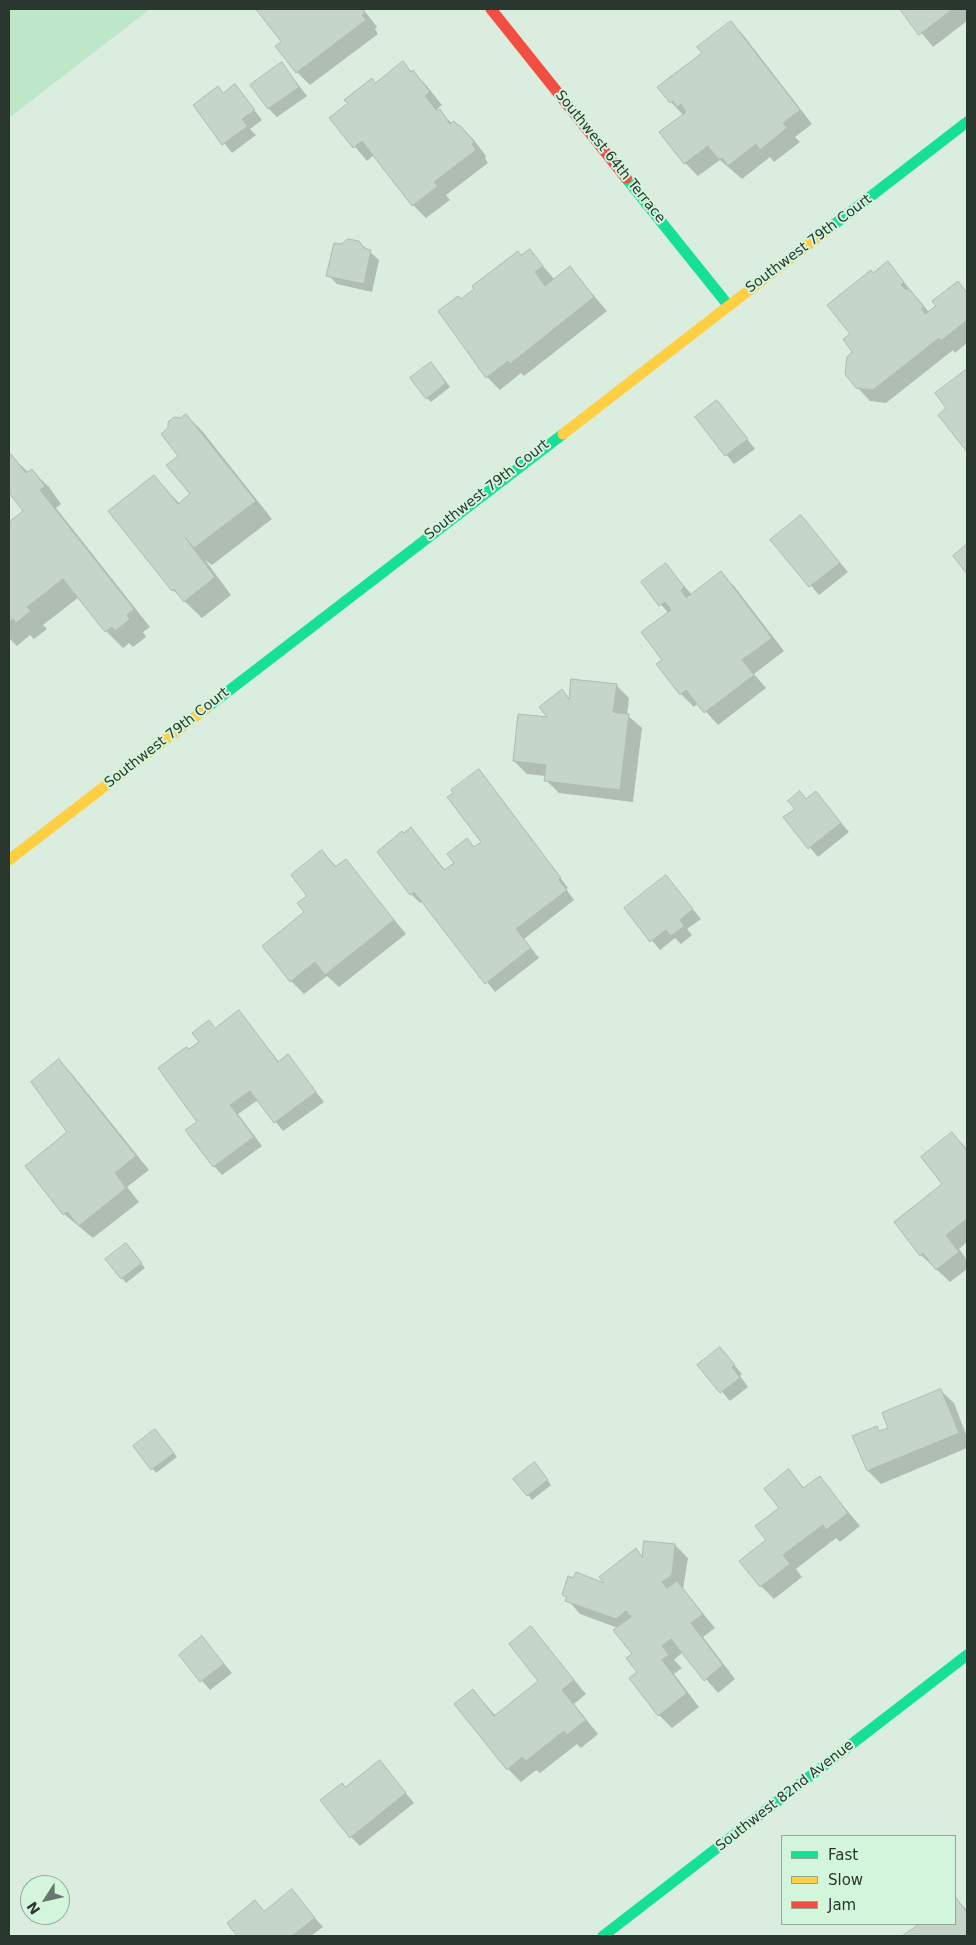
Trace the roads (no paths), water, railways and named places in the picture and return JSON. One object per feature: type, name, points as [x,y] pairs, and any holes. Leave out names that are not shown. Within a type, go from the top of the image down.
[{"type":"street","name":"Southwest 64th Terrace","points":[[491,9],[728,305]]},
{"type":"street","name":"Southwest 79th Court","points":[[9,860],[967,122]]},
{"type":"street","name":"Southwest 82nd Avenue","points":[[603,1936],[967,1655]]}]
